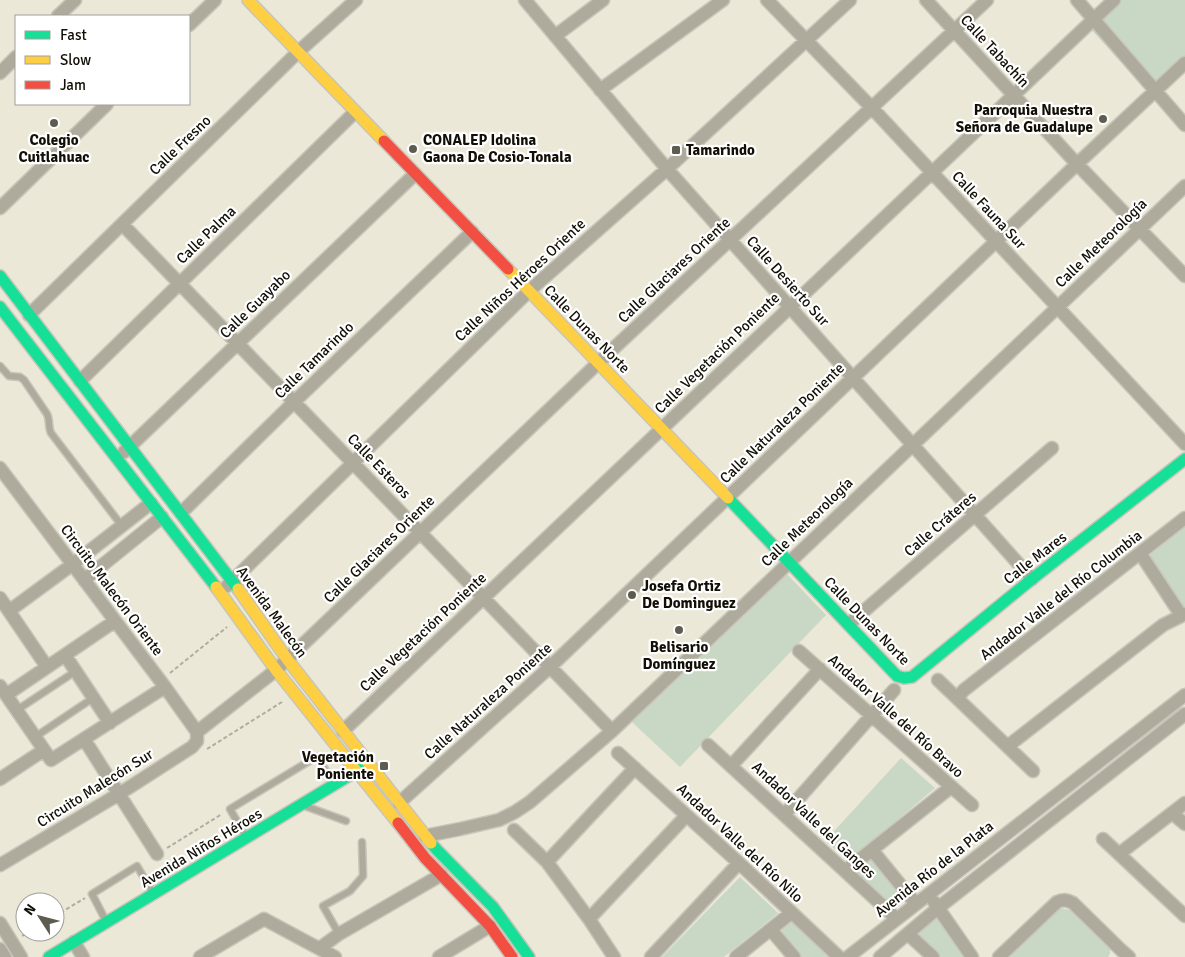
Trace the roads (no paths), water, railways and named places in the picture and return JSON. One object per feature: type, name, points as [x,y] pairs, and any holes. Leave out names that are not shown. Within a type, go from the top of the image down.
[{"type":"street","points":[[59,15],[75,0]]},
{"type":"street","points":[[190,24],[215,0]]},
{"type":"street","name":"Calle Dunas Norte","points":[[248,0],[790,562],[897,676],[904,679]]},
{"type":"street","name":"Calle Fresno","points":[[30,315],[298,52],[356,0]]},
{"type":"street","name":"Calle Desierto Sur","points":[[525,0],[667,169],[1032,579]]},
{"type":"street","points":[[556,36],[603,0]]},
{"type":"street","points":[[600,90],[723,0]]},
{"type":"street","name":"Calle Fauna Sur","points":[[767,0],[872,108],[1185,444]]},
{"type":"street","name":"Calle Niños Héroes Oriente","points":[[220,592],[529,291],[667,169],[850,0]]},
{"type":"street","name":"Calle Tabachín","points":[[926,0],[1077,164],[1185,276]]},
{"type":"street","name":"Calle Glaciares Oriente","points":[[197,732],[276,670],[598,363],[987,0]]},
{"type":"street","points":[[1077,0],[1185,125]]},
{"type":"street","name":"Calle Vegetación Poniente","points":[[343,730],[1114,0]]},
{"type":"street","points":[[0,73],[15,58]]},
{"type":"street","name":"Calle Naturaleza Poniente","points":[[400,803],[550,667],[1185,63]]},
{"type":"street","points":[[0,208],[106,105]]},
{"type":"street","name":"Calle Palma","points":[[80,382],[356,112]]},
{"type":"street","name":"Calle Guayabo","points":[[116,458],[130,447],[415,174]]},
{"type":"street","name":"Calle Meteorología","points":[[425,836],[498,820],[530,802],[612,731],[1185,186]]},
{"type":"street","name":"Calle Esteros","points":[[122,224],[612,731]]},
{"type":"street","name":"Calle Tamarindo","points":[[181,513],[472,232]]},
{"type":"street","name":"Avenida Malecón","points":[[0,276],[232,580],[287,659],[425,836],[493,907],[529,957]]},
{"type":"street","name":"Avenida Malecón","points":[[0,307],[220,592],[276,670],[356,772],[425,858],[490,926],[512,957]]},
{"type":"street","name":"Calle Cráteres","points":[[849,624],[1052,448]]},
{"type":"street","name":"Calle Mares","points":[[904,679],[912,677],[1032,579],[1185,459]]},
{"type":"street","name":"Circuito Malecón Oriente","points":[[0,469],[197,732]]},
{"type":"street","points":[[9,611],[151,503]]},
{"type":"street","points":[[84,580],[162,517]]},
{"type":"street","name":"Andador Valle del Río Columbia","points":[[957,698],[964,690],[1185,518]]},
{"type":"street","points":[[1008,746],[1163,625],[1183,614],[1140,553]]},
{"type":"street","points":[[0,598],[47,667]]},
{"type":"street","points":[[115,621],[47,667],[3,691],[51,760],[110,723],[162,684]]},
{"type":"street","name":"Andador Valle del Río Bravo","points":[[799,651],[972,805]]},
{"type":"street","points":[[65,655],[110,723]]},
{"type":"street","points":[[731,766],[820,669]]},
{"type":"street","points":[[938,680],[1033,771]]},
{"type":"street","points":[[784,815],[894,690]]},
{"type":"street","name":"Avenida Río de la Plata","points":[[848,957],[1185,695]]},
{"type":"street","points":[[880,957],[938,908],[1050,820],[1182,720]]},
{"type":"street","name":"Circuito Malecón Sur","points":[[2,859],[119,794],[192,747],[197,741],[197,732]]},
{"type":"street","points":[[84,739],[157,854]]},
{"type":"street","name":"Andador Valle del Ganges","points":[[708,745],[897,919]]},
{"type":"street","points":[[0,779],[44,750]]},
{"type":"street","name":"Andador Valle del Río Nilo","points":[[618,753],[839,957]]},
{"type":"street","name":"Avenida Niños Héroes","points":[[49,957],[369,764]]},
{"type":"street","points":[[547,862],[635,768]]},
{"type":"street","points":[[845,871],[951,787]]},
{"type":"street","points":[[1118,854],[1185,803]]},
{"type":"street","points":[[1040,807],[1050,820]]},
{"type":"street","points":[[1172,813],[1185,824]]},
{"type":"street","points":[[590,919],[686,816]]},
{"type":"street","points":[[514,830],[547,862],[590,919],[614,957]]},
{"type":"street","points":[[1103,839],[1185,916]]},
{"type":"street","points":[[872,850],[916,904]]},
{"type":"street","points":[[651,957],[739,864]]},
{"type":"street","points":[[320,948],[339,934],[441,875]]},
{"type":"street","points":[[929,894],[972,957]]},
{"type":"street","points":[[999,957],[1056,902],[1061,900],[1073,903],[1122,955]]},
{"type":"street","points":[[736,957],[791,913]]},
{"type":"street","points":[[200,957],[268,920],[335,957]]},
{"type":"street","points":[[0,923],[21,957]]},
{"type":"street","points":[[439,957],[490,926]]},
{"type":"street","points":[[771,930],[794,957]]},
{"type":"street","points":[[908,934],[933,957]]},
{"type":"street","points":[[74,942],[83,957]]},
{"type":"street","points":[[0,949],[4,957]]},
{"type":"lane","points":[[0,366],[9,376],[20,377],[24,380],[48,414],[51,433],[122,526]]},
{"type":"lane","points":[[17,710],[76,671]]},
{"type":"lane","points":[[35,737],[93,698]]},
{"type":"lane","points":[[246,838],[230,809],[316,757],[336,784]]},
{"type":"lane","points":[[302,805],[346,822]]},
{"type":"lane","points":[[339,934],[323,906],[350,891],[363,876],[362,842]]},
{"type":"lane","points":[[106,922],[92,894],[137,866],[153,894]]},
{"type":"place","name":"Parroquia Nuestra Señora de Guadalupe","points":[[1103,119]]},
{"type":"place","name":"Colegio Cuitlahuac","points":[[54,123]]},
{"type":"place","name":"CONALEP Idolina Gaona De Cosio-Tonala","points":[[413,149]]},
{"type":"place","name":"Tamarindo","points":[[676,150]]},
{"type":"place","name":"Josefa Ortiz De Dominguez","points":[[632,595]]},
{"type":"place","name":"Belisario Domínguez","points":[[679,630]]},
{"type":"place","name":"Vegetación Poniente","points":[[384,766]]}]
